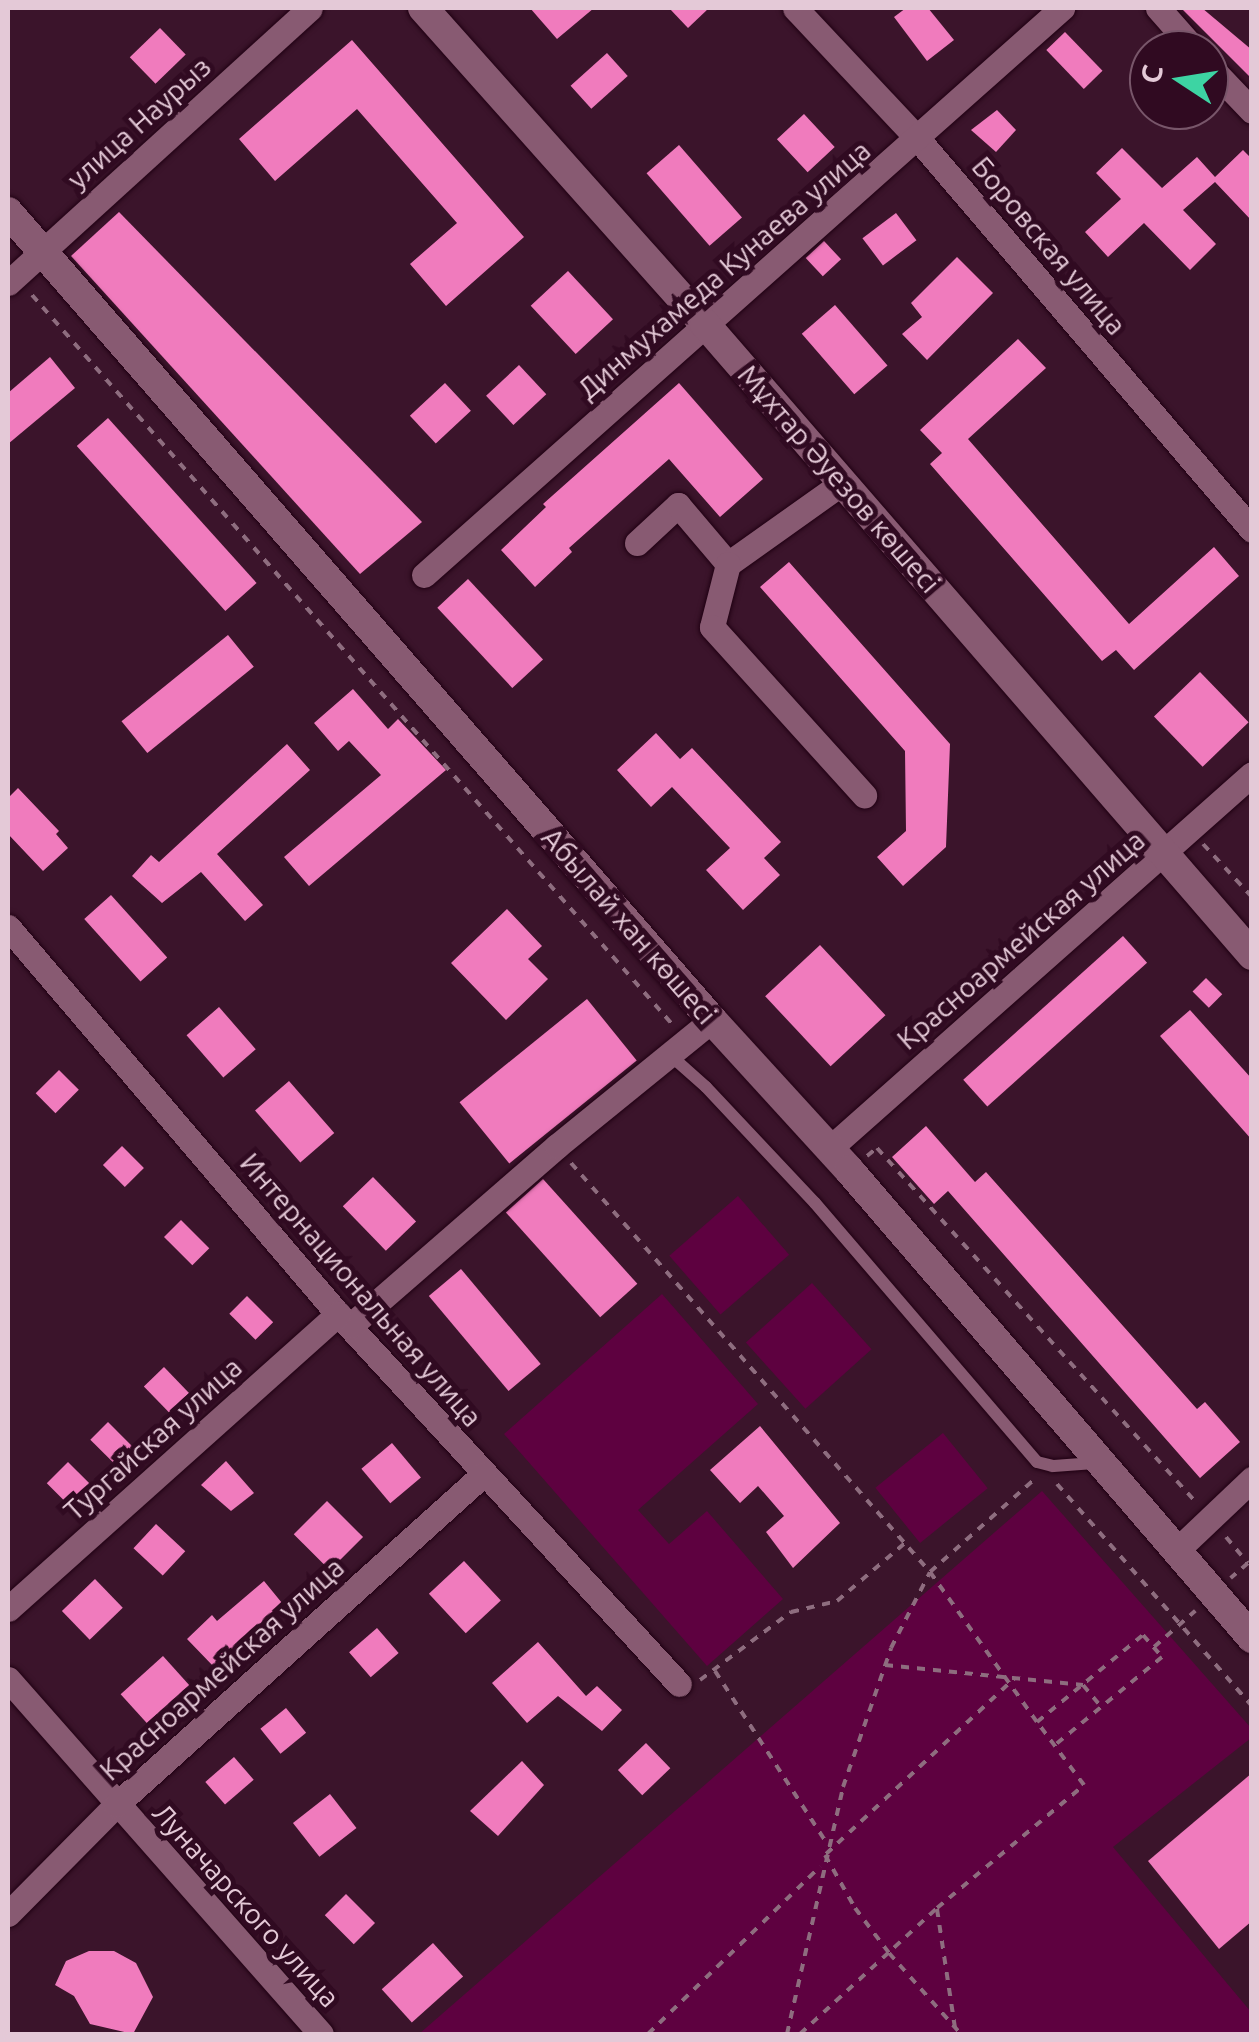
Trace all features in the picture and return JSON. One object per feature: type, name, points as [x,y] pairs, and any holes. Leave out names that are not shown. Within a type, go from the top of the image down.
[{"type":"street","name":"улица Наурыз","points":[[8,283],[310,8]]},
{"type":"street","name":"Мұхтар Әуезов көшесі","points":[[422,8],[705,324],[1162,855],[1252,954]]},
{"type":"street","name":"Боровская улица","points":[[795,8],[918,140],[1252,530]]},
{"type":"street","name":"Динмухамеда Кунаева улица","points":[[424,575],[918,140],[1062,8]]},
{"type":"street","points":[[1158,8],[1177,30]]},
{"type":"street","points":[[1229,87],[1252,111]]},
{"type":"street","name":"Абылай хан көшесі","points":[[8,212],[712,1020],[839,1160],[1252,1638]]},
{"type":"street","points":[[842,483],[728,564],[712,627],[864,796]]},
{"type":"street","points":[[637,543],[678,505],[728,564]]},
{"type":"street","name":"Красноармейская улица","points":[[839,1160],[1252,774]]},
{"type":"street","name":"Интернациональная улица","points":[[8,927],[344,1320],[678,1684]]},
{"type":"street","name":"Тургайская улица","points":[[8,1609],[344,1320],[712,1020]]},
{"type":"street","name":"Красноармейская улица","points":[[8,1914],[116,1804],[483,1474]]},
{"type":"street","points":[[1176,1550],[1252,1479]]},
{"type":"street","name":"Луначарского улица","points":[[8,1679],[321,2034]]},
{"type":"lane","points":[[670,1055],[706,1087],[815,1203],[1037,1462],[1053,1466],[1098,1463]]},
{"type":"path","points":[[1190,830],[1252,897]]},
{"type":"path","points":[[839,1160],[877,1148],[1248,1563]]},
{"type":"path","points":[[678,1684],[692,1685],[715,1671],[791,1612],[838,1601],[905,1543]]},
{"type":"path","points":[[787,2034],[828,1844],[885,1665],[930,1572],[1084,1785],[937,1908],[800,2034]]},
{"type":"path","points":[[1037,1722],[1143,1635],[1162,1657],[1055,1745]]},
{"type":"path","points":[[885,1665],[1083,1684],[1101,1707]]},
{"type":"path","points":[[715,1671],[828,1844]]},
{"type":"path","points":[[825,1855],[1015,1678]]},
{"type":"path","points":[[825,1855],[855,1908],[960,2034]]},
{"type":"path","points":[[648,2034],[823,1864]]},
{"type":"path","points":[[937,1908],[955,2028]]},
{"type":"shaded area","points":[[738,1196],[789,1255],[720,1315],[669,1256]]},
{"type":"shaded area","points":[[812,1283],[872,1349],[805,1409],[746,1343]]},
{"type":"shaded area","points":[[662,1294],[758,1404],[638,1510],[669,1544],[707,1511],[783,1599],[707,1666],[504,1434]]},
{"type":"shaded area","points":[[943,1433],[988,1488],[920,1543],[875,1488]]},
{"type":"shaded area","points":[[1042,1491],[1251,1728],[1251,1738],[1113,1847],[1251,2012],[1251,2034],[419,2034]]},
{"type":"building","points":[[530,8],[594,8],[557,39]]},
{"type":"building","points":[[669,8],[709,8],[688,28]]},
{"type":"building","points":[[906,8],[928,8],[954,40],[927,61],[894,17]]},
{"type":"building","points":[[1181,8],[1202,8],[1228,30],[1203,30]]},
{"type":"building","points":[[160,28],[186,55],[155,84],[130,57]]},
{"type":"building","points":[[1229,31],[1252,50],[1252,79],[1229,56]]},
{"type":"building","points":[[1065,32],[1103,71],[1084,89],[1046,50]]},
{"type":"building","points":[[352,40],[524,237],[446,306],[410,264],[457,223],[357,109],[275,181],[239,139]]},
{"type":"building","points":[[607,53],[628,76],[591,109],[571,86]]},
{"type":"building","points":[[997,110],[1016,130],[996,152],[971,130]]},
{"type":"building","points":[[804,114],[835,147],[808,172],[777,139]]},
{"type":"building","points":[[679,145],[742,217],[710,246],[647,173]]},
{"type":"building","points":[[1122,148],[1162,188],[1197,157],[1215,177],[1243,150],[1252,159],[1252,221],[1215,182],[1183,210],[1216,244],[1190,270],[1144,223],[1108,257],[1085,232],[1121,199],[1096,173]]},
{"type":"building","points":[[119,212],[422,522],[360,574],[71,256]]},
{"type":"building","points":[[896,213],[916,240],[883,265],[862,238]]},
{"type":"building","points":[[824,241],[841,259],[823,276],[806,258]]},
{"type":"building","points":[[957,257],[993,293],[927,360],[902,334],[922,317],[911,303]]},
{"type":"building","points":[[568,271],[613,319],[576,354],[531,306]]},
{"type":"building","points":[[835,305],[887,365],[854,394],[802,334]]},
{"type":"building","points":[[1018,339],[1046,368],[968,439],[1129,624],[1214,547],[1239,576],[1134,670],[1116,650],[1102,661],[930,464],[942,453],[920,430]]},
{"type":"building","points":[[50,357],[75,388],[8,444],[8,393]]},
{"type":"building","points":[[519,365],[546,394],[513,425],[486,396]]},
{"type":"building","points":[[445,383],[471,411],[436,444],[410,416]]},
{"type":"building","points":[[679,383],[763,479],[720,517],[669,459],[569,548],[572,552],[535,587],[501,550],[546,507],[543,504]]},
{"type":"building","points":[[108,418],[257,583],[225,611],[77,446]]},
{"type":"building","points":[[789,562],[950,744],[946,847],[903,886],[877,857],[906,831],[905,751],[760,587]]},
{"type":"building","points":[[468,579],[543,659],[512,688],[437,608]]},
{"type":"building","points":[[228,635],[254,667],[147,753],[122,721]]},
{"type":"building","points":[[1200,672],[1249,722],[1203,767],[1154,716]]},
{"type":"building","points":[[353,689],[388,729],[398,719],[446,770],[309,886],[284,857],[381,775],[349,741],[338,751],[314,723]]},
{"type":"building","points":[[656,733],[680,759],[692,748],[781,842],[764,858],[780,875],[743,910],[706,870],[730,848],[672,787],[651,807],[617,770]]},
{"type":"building","points":[[287,744],[310,770],[217,854],[263,905],[245,921],[201,872],[162,903],[132,876],[151,855],[159,862]]},
{"type":"building","points":[[18,788],[59,831],[56,834],[68,848],[43,871],[8,834],[8,798]]},
{"type":"building","points":[[111,895],[167,957],[140,982],[84,919]]},
{"type":"building","points":[[507,909],[542,946],[528,959],[548,979],[506,1020],[451,963]]},
{"type":"building","points":[[1123,936],[1147,963],[987,1107],[963,1080]]},
{"type":"building","points":[[820,945],[885,1015],[831,1066],[765,996]]},
{"type":"building","points":[[1206,978],[1222,994],[1209,1008],[1193,991]]},
{"type":"building","points":[[587,999],[637,1060],[509,1164],[460,1102]]},
{"type":"building","points":[[219,1007],[256,1049],[223,1077],[187,1035]]},
{"type":"building","points":[[1190,1010],[1252,1079],[1252,1140],[1160,1036]]},
{"type":"building","points":[[59,1070],[79,1090],[55,1113],[36,1093]]},
{"type":"building","points":[[289,1081],[334,1133],[300,1163],[255,1111]]},
{"type":"building","points":[[926,1126],[975,1182],[986,1172],[1197,1409],[1205,1402],[1240,1442],[1200,1478],[948,1191],[934,1204],[892,1157]]},
{"type":"building","points":[[122,1146],[144,1168],[125,1187],[103,1165]]},
{"type":"building","points":[[373,1177],[416,1222],[386,1251],[343,1206]]},
{"type":"building","points":[[543,1179],[637,1284],[600,1317],[506,1212]]},
{"type":"building","points":[[181,1220],[209,1248],[192,1265],[164,1237]]},
{"type":"building","points":[[461,1269],[541,1364],[509,1391],[429,1296]]},
{"type":"building","points":[[247,1296],[273,1322],[255,1340],[229,1314]]},
{"type":"building","points":[[164,1367],[189,1393],[169,1412],[144,1386]]},
{"type":"building","points":[[108,1422],[134,1448],[116,1466],[90,1440]]},
{"type":"building","points":[[760,1426],[840,1523],[793,1568],[766,1532],[784,1516],[758,1486],[740,1503],[710,1470]]},
{"type":"building","points":[[392,1443],[421,1477],[390,1503],[361,1469]]},
{"type":"building","points":[[226,1461],[254,1493],[231,1511],[201,1485]]},
{"type":"building","points":[[68,1462],[91,1485],[70,1507],[47,1483]]},
{"type":"building","points":[[327,1501],[363,1537],[330,1570],[294,1534]]},
{"type":"building","points":[[156,1524],[185,1551],[163,1575],[133,1548]]},
{"type":"building","points":[[464,1561],[501,1600],[466,1633],[429,1594]]},
{"type":"building","points":[[95,1579],[123,1608],[90,1640],[62,1611]]},
{"type":"building","points":[[264,1581],[282,1603],[214,1667],[187,1639],[212,1615],[217,1621]]},
{"type":"building","points":[[377,1628],[399,1653],[371,1677],[349,1652]]},
{"type":"building","points":[[538,1642],[586,1696],[597,1686],[622,1710],[602,1731],[558,1696],[527,1723],[492,1683]]},
{"type":"building","points":[[163,1656],[189,1685],[147,1723],[121,1694]]},
{"type":"building","points":[[286,1708],[306,1733],[280,1754],[260,1729]]},
{"type":"building","points":[[646,1743],[670,1768],[642,1795],[618,1770]]},
{"type":"building","points":[[234,1757],[254,1780],[225,1805],[205,1782]]},
{"type":"building","points":[[522,1761],[544,1785],[498,1836],[470,1811]]},
{"type":"building","points":[[1252,1773],[1252,1921],[1219,1949],[1148,1861]]},
{"type":"building","points":[[330,1794],[356,1828],[319,1857],[293,1823]]},
{"type":"building","points":[[346,1894],[375,1923],[354,1944],[325,1915]]},
{"type":"building","points":[[433,1943],[463,1976],[412,2023],[382,1989]]},
{"type":"building","points":[[89,1951],[114,1951],[136,1963],[153,1997],[133,2034],[90,2024],[74,1996],[55,1985],[66,1961]]}]
